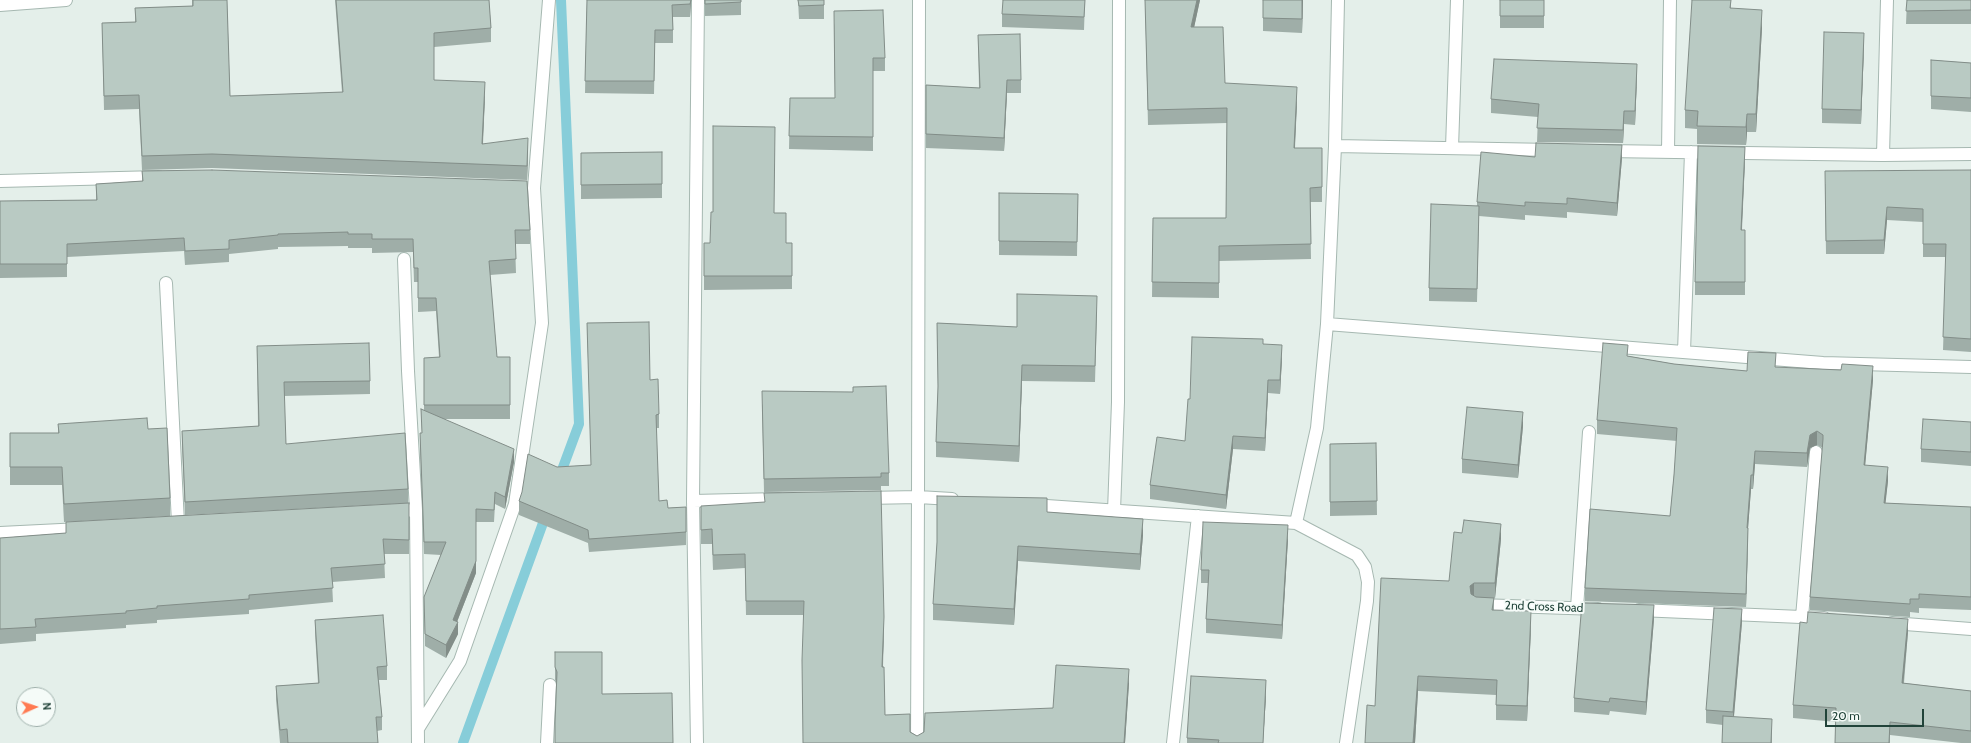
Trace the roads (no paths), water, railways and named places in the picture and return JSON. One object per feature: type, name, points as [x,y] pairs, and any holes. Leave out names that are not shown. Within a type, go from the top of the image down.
[{"type":"street","points":[[0,5],[66,0]]},
{"type":"street","points":[[419,727],[460,661],[515,504],[542,323],[534,188],[549,0]]},
{"type":"street","points":[[697,743],[693,501],[698,0]]},
{"type":"street","points":[[917,743],[919,0]]},
{"type":"street","points":[[1114,512],[1118,402],[1119,0]]},
{"type":"street","points":[[1296,523],[1316,428],[1327,324],[1335,146],[1338,0]]},
{"type":"street","points":[[1452,148],[1457,0]]},
{"type":"street","points":[[1668,152],[1670,0]]},
{"type":"street","points":[[1883,155],[1887,0]]},
{"type":"street","points":[[1335,146],[1568,150]]},
{"type":"street","points":[[1591,150],[1883,155],[1971,154]]},
{"type":"street","points":[[1684,352],[1691,152]]},
{"type":"street","points":[[0,181],[173,177]]},
{"type":"street","points":[[519,187],[534,188]]},
{"type":"street","points":[[404,259],[408,371],[416,510],[418,743]]},
{"type":"street","points":[[163,524],[182,523],[166,283]]},
{"type":"street","points":[[1327,324],[1823,363],[1971,368]]},
{"type":"street","points":[[1578,608],[1589,432]]},
{"type":"street","points":[[1802,617],[1816,452]]},
{"type":"street","points":[[856,498],[918,496],[965,500]]},
{"type":"street","points":[[693,501],[794,499]]},
{"type":"street","points":[[1020,504],[1114,512],[1296,523],[1357,555],[1366,567],[1368,582],[1367,601],[1346,743]]},
{"type":"street","points":[[380,512],[416,510]]},
{"type":"street","points":[[1173,743],[1198,516]]},
{"type":"street","points":[[0,533],[93,528]]},
{"type":"street","name":"2nd Cross Road","points":[[1477,605],[1609,609]]},
{"type":"street","points":[[1625,610],[1837,619]]},
{"type":"street","points":[[1877,622],[1971,629]]},
{"type":"street","points":[[547,743],[550,685]]},
{"type":"waterway","points":[[559,478],[579,424],[561,0]]},
{"type":"waterway","points":[[463,743],[547,512]]}]
